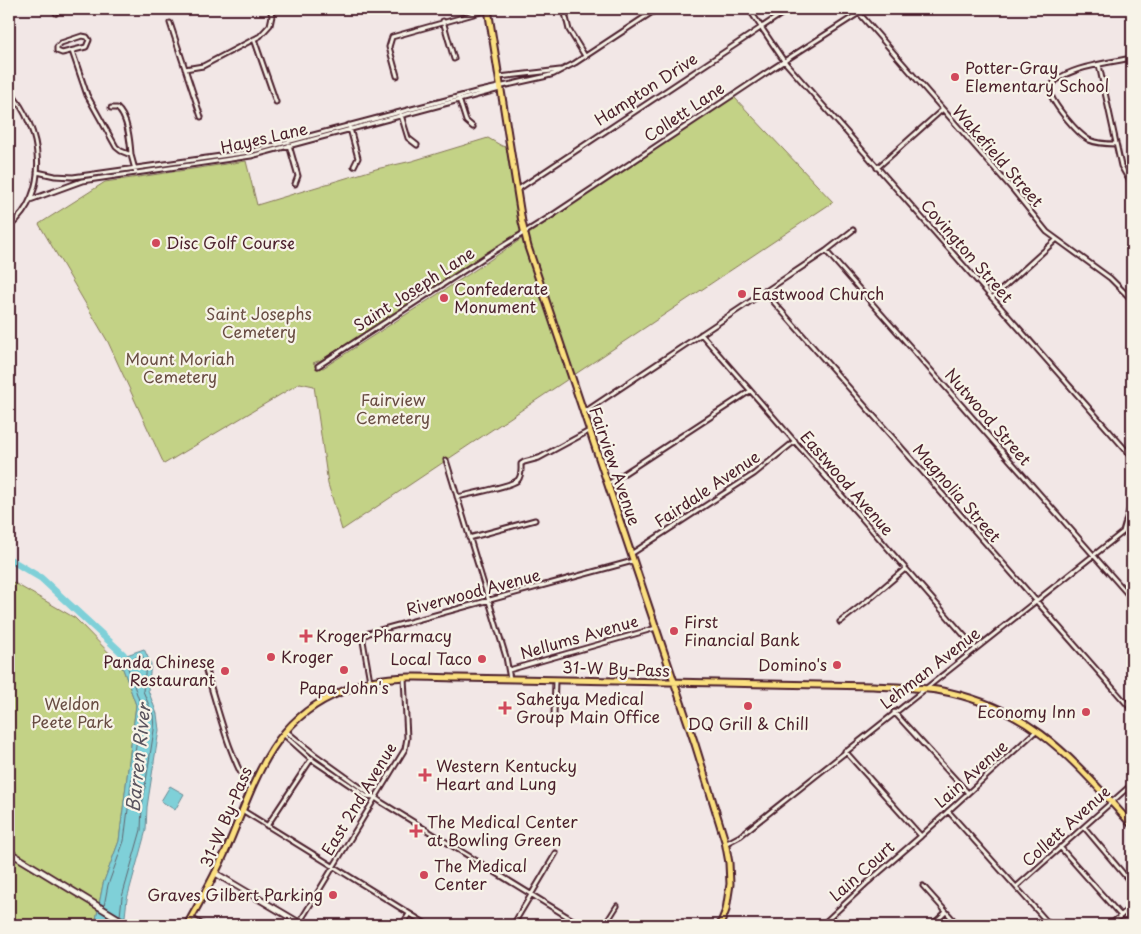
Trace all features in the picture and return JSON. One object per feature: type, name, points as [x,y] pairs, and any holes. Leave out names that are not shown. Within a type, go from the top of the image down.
[{"type":"main road","name":"Fairview Avenue","points":[[488,9],[524,234],[701,764],[725,844],[729,864],[730,886],[728,906],[720,925]]},
{"type":"main road","name":"31-W By-Pass","points":[[187,925],[216,873],[250,790],[266,757],[284,732],[304,713],[325,699],[350,687],[370,681],[404,677],[924,689],[955,694],[983,702],[1010,714],[1038,730],[1066,753],[1132,825]]},
{"type":"street","points":[[185,70],[203,66],[264,33],[269,28],[272,16],[270,9]]},
{"type":"street","points":[[397,76],[389,47],[392,37],[488,9]]},
{"type":"street","points":[[564,9],[569,30],[585,56]]},
{"type":"street","points":[[499,76],[560,70],[657,9]]},
{"type":"street","name":"Covington Street","points":[[749,9],[784,61],[1132,457]]},
{"type":"street","name":"Hampton Drive","points":[[517,190],[789,9]]},
{"type":"street","name":"Collett Lane","points":[[524,234],[859,13]]},
{"type":"street","name":"Wakefield Street","points":[[859,13],[1014,191],[1037,221],[1056,240],[1110,278],[1132,300]]},
{"type":"street","points":[[443,21],[454,60]]},
{"type":"street","points":[[170,23],[202,117]]},
{"type":"street","points":[[86,36],[88,38],[87,46],[72,51],[60,54],[56,48],[61,43],[79,37],[86,36]]},
{"type":"street","points":[[254,39],[276,102]]},
{"type":"street","points":[[72,51],[86,91],[116,146],[120,151],[131,155]]},
{"type":"street","points":[[1116,144],[1096,143],[1084,136],[1056,104],[1049,93],[1051,85],[1061,76],[1132,58]]},
{"type":"street","points":[[1099,65],[1121,166],[1132,185]]},
{"type":"street","name":"Hayes Lane","points":[[37,172],[73,177],[249,152],[350,130],[401,114],[538,78],[560,70]]},
{"type":"street","points":[[9,91],[24,110],[32,129],[36,150],[37,172],[30,200],[22,214],[9,226]]},
{"type":"street","points":[[459,98],[466,121],[473,127]]},
{"type":"street","points":[[111,108],[117,108],[122,114],[131,140],[131,155],[136,173]]},
{"type":"street","points":[[877,168],[942,110]]},
{"type":"street","points":[[401,114],[408,138],[417,145]]},
{"type":"street","name":"Hayes Lane","points":[[30,200],[77,182],[246,158],[349,125],[401,114]]},
{"type":"street","points":[[349,125],[358,158],[354,166]]},
{"type":"street","points":[[289,144],[298,176],[295,184]]},
{"type":"street","points":[[583,413],[826,251],[853,230]]},
{"type":"street","name":"Saint Joseph Lane","points":[[318,366],[524,234]]},
{"type":"street","points":[[992,298],[1056,240]]},
{"type":"street","name":"Nutwood Street","points":[[826,251],[1132,599]]},
{"type":"street","name":"Magnolia Street","points":[[764,292],[1132,710]]},
{"type":"street","name":"Eastwood Avenue","points":[[701,334],[975,648]]},
{"type":"street","points":[[608,485],[750,391]]},
{"type":"street","points":[[457,497],[506,486],[518,480],[521,473],[521,464],[524,462],[539,458],[590,431]]},
{"type":"street","name":"Fairdale Avenue","points":[[631,554],[754,474],[795,441]]},
{"type":"street","points":[[446,460],[509,670],[510,679]]},
{"type":"street","name":"Lehman Avenue","points":[[725,844],[740,836],[1123,532],[1132,500]]},
{"type":"street","points":[[469,538],[535,520]]},
{"type":"street","name":"Riverwood Avenue","points":[[370,681],[363,641],[366,635],[487,600],[634,561]]},
{"type":"street","points":[[840,622],[905,569]]},
{"type":"street","name":"Nellums Avenue","points":[[509,670],[656,628]]},
{"type":"street","points":[[206,671],[232,753],[242,777],[250,790]]},
{"type":"street","name":"East 2nd Avenue","points":[[300,924],[333,866],[405,749],[407,742],[404,677]]},
{"type":"street","points":[[554,715],[555,680]]},
{"type":"street","points":[[894,712],[968,793]]},
{"type":"street","name":"Lain Avenue","points":[[921,836],[1038,730]]},
{"type":"street","points":[[284,732],[311,759],[366,796],[376,797]]},
{"type":"street","points":[[284,732],[376,797],[581,925]]},
{"type":"street","points":[[845,751],[921,836]]},
{"type":"street","points":[[267,826],[314,754]]},
{"type":"street","name":"Collett Avenue","points":[[1016,887],[1132,784]]},
{"type":"street","points":[[242,810],[428,925]]},
{"type":"street","points":[[948,811],[1050,925]]},
{"type":"street","points":[[1084,827],[1132,884]]},
{"type":"street","name":"Lain Court","points":[[822,925],[921,836]]},
{"type":"street","points":[[1060,847],[1121,916]]},
{"type":"street","points":[[9,852],[129,925]]},
{"type":"street","points":[[513,925],[556,853]]},
{"type":"street","points":[[216,873],[300,924]]},
{"type":"street","points":[[923,886],[958,925]]},
{"type":"street","points":[[605,925],[617,906]]},
{"type":"street","points":[[1110,925],[1132,906]]},
{"type":"street","points":[[932,925],[946,912]]},
{"type":"street","points":[[402,925],[409,914]]},
{"type":"street","points":[[191,918],[203,925]]},
{"type":"green space","points":[[734,97],[833,202],[342,530],[328,484],[314,386],[300,383],[164,464],[108,342],[39,224],[105,182],[246,161],[257,205],[488,138],[510,148],[524,234],[321,360],[313,363],[323,368],[466,276]]},
{"type":"green space","name":"Weldon Peete Park","points":[[9,580],[75,618],[122,666],[136,705],[119,841],[103,884],[95,925],[9,925]]},
{"type":"water","points":[[144,649],[151,664],[148,690],[157,714],[159,730],[147,807],[146,830],[127,899],[124,925],[95,925],[103,884],[119,841],[136,705],[122,666],[115,659]]},
{"type":"water","points":[[170,786],[184,794],[175,810],[161,801]]},
{"type":"waterway","name":"Barren River","points":[[9,559],[41,578],[123,654],[128,663]]},
{"type":"place","name":"Potter-Gray Elementary School","points":[[955,77]]},
{"type":"place","name":"Disc Golf Course","points":[[156,243]]},
{"type":"place","name":"Eastwood Church","points":[[742,294]]},
{"type":"place","name":"Confederate Monument","points":[[444,298]]},
{"type":"place","name":"First Financial Bank","points":[[674,631]]},
{"type":"place","name":"Kroger Pharmacy","points":[[306,636]]},
{"type":"place","name":"Kroger","points":[[271,657]]},
{"type":"place","name":"Local Taco","points":[[482,659]]},
{"type":"place","name":"Domino's","points":[[837,665]]},
{"type":"place","name":"Papa John's","points":[[344,670]]},
{"type":"place","name":"Panda Chinese Restaurant","points":[[225,671]]},
{"type":"place","name":"DQ Grill & Chill","points":[[748,706]]},
{"type":"place","name":"Sahetya Medical Group Main Office","points":[[505,708]]},
{"type":"place","name":"Economy Inn","points":[[1086,712]]},
{"type":"place","name":"Western Kentucky Heart and Lung","points":[[425,775]]},
{"type":"place","name":"The Medical Center at Bowling Green","points":[[416,831]]},
{"type":"place","name":"The Medical Center","points":[[424,875]]},
{"type":"place","name":"Graves Gilbert Parking","points":[[333,895]]},
{"type":"park label","name":"Saint Josephs Cemetery","points":[[259,323]]},
{"type":"park label","name":"Mount Moriah Cemetery","points":[[180,368]]},
{"type":"park label","name":"Fairview Cemetery","points":[[393,409]]}]
